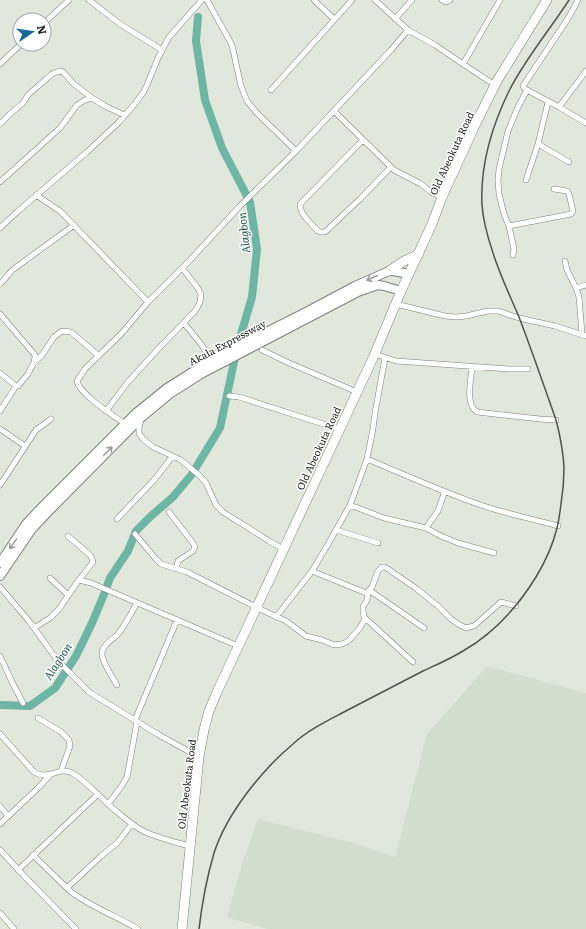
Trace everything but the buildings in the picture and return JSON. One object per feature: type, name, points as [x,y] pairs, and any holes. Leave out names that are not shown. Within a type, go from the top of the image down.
[{"type":"highway","name":"Old Abeokuta Road","points":[[182,929],[199,757],[209,711],[357,392],[401,291],[419,254],[442,198],[495,84],[535,22],[547,0]]},
{"type":"highway","points":[[389,271],[404,261],[419,254]]},
{"type":"main road","points":[[389,271],[409,274]]},
{"type":"main road","name":"Akala Expressway","points":[[243,348],[356,286],[389,271]]},
{"type":"main road","name":"Akala Expressway","points":[[0,563],[26,524],[125,424],[229,355],[358,292],[378,285],[401,291]]},
{"type":"main road","name":"Akala Expressway","points":[[0,576],[32,528],[139,415],[167,388],[211,360],[229,355]]},
{"type":"street","points":[[52,16],[69,0]]},
{"type":"street","points":[[90,0],[120,24],[162,50]]},
{"type":"street","points":[[0,228],[119,122],[143,93],[169,37],[202,0]]},
{"type":"street","points":[[207,0],[232,45],[241,86],[247,101],[256,112],[296,151]]},
{"type":"street","points":[[314,0],[334,19]]},
{"type":"street","points":[[271,90],[352,0]]},
{"type":"street","points":[[375,0],[408,30],[435,45],[495,84]]},
{"type":"street","points":[[395,19],[412,0]]},
{"type":"street","points":[[442,0],[446,2],[450,0]]},
{"type":"street","points":[[463,64],[500,0]]},
{"type":"street","points":[[578,0],[569,17],[524,84],[524,88],[586,123]]},
{"type":"street","points":[[125,424],[93,401],[79,386],[77,381],[122,333],[148,302],[240,206],[296,151],[408,30]]},
{"type":"street","points":[[0,64],[13,52]]},
{"type":"street","points":[[559,107],[586,71]]},
{"type":"street","points":[[0,124],[23,103],[28,95],[57,72],[63,72],[74,84],[92,98],[124,116]]},
{"type":"street","points":[[513,254],[514,249],[509,226],[499,194],[499,169],[508,131],[527,90]]},
{"type":"street","points":[[0,182],[60,128],[77,105],[92,98]]},
{"type":"street","points":[[526,180],[538,144],[548,102]]},
{"type":"street","points":[[334,111],[394,170],[421,184],[442,198]]},
{"type":"street","points":[[363,140],[300,204],[302,213],[318,231],[325,232],[391,167]]},
{"type":"street","points":[[538,144],[569,162]]},
{"type":"street","points":[[509,226],[571,214],[573,211],[567,191],[554,189]]},
{"type":"street","points":[[36,195],[60,211],[148,302]]},
{"type":"street","points":[[0,284],[6,279],[11,271],[74,225]]},
{"type":"street","points":[[396,304],[445,316],[456,317],[488,311],[498,311],[584,335],[579,297],[567,270],[565,261]]},
{"type":"street","points":[[106,411],[128,382],[196,310],[200,302],[201,294],[182,268]]},
{"type":"street","points":[[576,288],[586,285]]},
{"type":"street","points":[[0,314],[36,357],[28,374],[19,385],[16,386],[0,411]]},
{"type":"street","points":[[184,323],[201,344],[211,360]]},
{"type":"street","points":[[33,364],[42,355],[54,337],[62,331],[70,332],[99,356]]},
{"type":"street","points":[[262,350],[357,392]]},
{"type":"street","points":[[374,354],[396,361],[472,367],[528,369]]},
{"type":"street","points":[[276,617],[312,571],[350,505],[367,459],[385,358]]},
{"type":"street","points":[[472,367],[470,397],[474,411],[556,420]]},
{"type":"street","points":[[0,373],[16,386]]},
{"type":"street","points":[[229,396],[239,397],[339,429]]},
{"type":"street","points":[[139,415],[139,428],[143,439],[153,447],[181,460],[200,476],[206,483],[216,505],[223,512],[269,541],[284,548]]},
{"type":"street","points":[[0,485],[36,430],[51,419]]},
{"type":"street","points":[[0,429],[25,446]]},
{"type":"street","points":[[118,519],[155,479],[172,457]]},
{"type":"street","points":[[367,459],[482,506],[558,526]]},
{"type":"street","points":[[426,528],[438,511],[445,491]]},
{"type":"street","points":[[350,505],[384,518],[426,528],[458,543],[494,553]]},
{"type":"street","points":[[169,512],[195,547],[193,551],[178,561],[176,569]]},
{"type":"street","points":[[336,530],[378,543]]},
{"type":"street","points":[[135,534],[158,562],[187,572],[286,621],[306,636],[334,645],[342,644],[347,642],[366,619]]},
{"type":"street","points":[[34,628],[50,618],[56,612],[92,562],[92,559],[68,536]]},
{"type":"street","points":[[414,662],[364,617],[363,607],[367,600],[368,592],[372,587],[378,571],[382,567],[385,567],[418,589],[450,618],[466,628],[474,626],[501,602],[516,606]]},
{"type":"street","points":[[312,571],[368,592],[424,628]]},
{"type":"street","points":[[50,578],[68,595]]},
{"type":"street","points":[[80,580],[137,602],[238,646]]},
{"type":"street","points":[[0,586],[34,628],[58,661],[89,692],[199,757]]},
{"type":"street","points":[[118,685],[107,667],[102,652],[106,645],[118,634],[137,602]]},
{"type":"street","points":[[108,804],[127,777],[136,721],[177,620]]},
{"type":"street","points":[[0,656],[23,703]]},
{"type":"street","points":[[38,718],[61,732],[69,740],[70,746],[61,771]]},
{"type":"street","points":[[0,734],[34,772],[41,776],[50,775],[61,771],[73,774],[85,782],[132,824],[152,835],[190,846]]},
{"type":"street","points":[[0,824],[50,775]]},
{"type":"street","points":[[18,870],[98,794]]},
{"type":"street","points":[[0,806],[8,816]]},
{"type":"street","points":[[68,888],[117,843],[132,824]]},
{"type":"street","points":[[0,850],[76,929]]},
{"type":"street","points":[[33,855],[77,896],[138,929]]},
{"type":"street","points":[[0,913],[14,929]]},
{"type":"shaded area","points":[[487,666],[586,693],[586,929],[267,929],[227,917],[243,860],[258,819],[354,843],[395,857],[427,734]]},
{"type":"waterway","name":"Alagbon","points":[[195,469],[220,428],[237,348],[252,297],[257,249],[250,202],[222,148],[205,100],[196,41],[198,17]]},
{"type":"waterway","name":"Alagbon","points":[[107,586],[110,578],[128,551],[136,531],[173,497],[193,473]]},
{"type":"waterway","name":"Alagbon","points":[[0,705],[30,706],[55,688],[76,656],[105,592]]},
{"type":"railway","points":[[199,929],[207,881],[214,853],[220,838],[227,823],[247,793],[269,766],[298,739],[316,727],[453,657],[485,636],[504,619],[521,599],[546,559],[551,547],[558,522],[562,499],[564,467],[560,437],[556,420],[529,343],[491,247],[483,217],[482,190],[488,147],[497,119],[509,91],[522,68],[569,0]]}]
